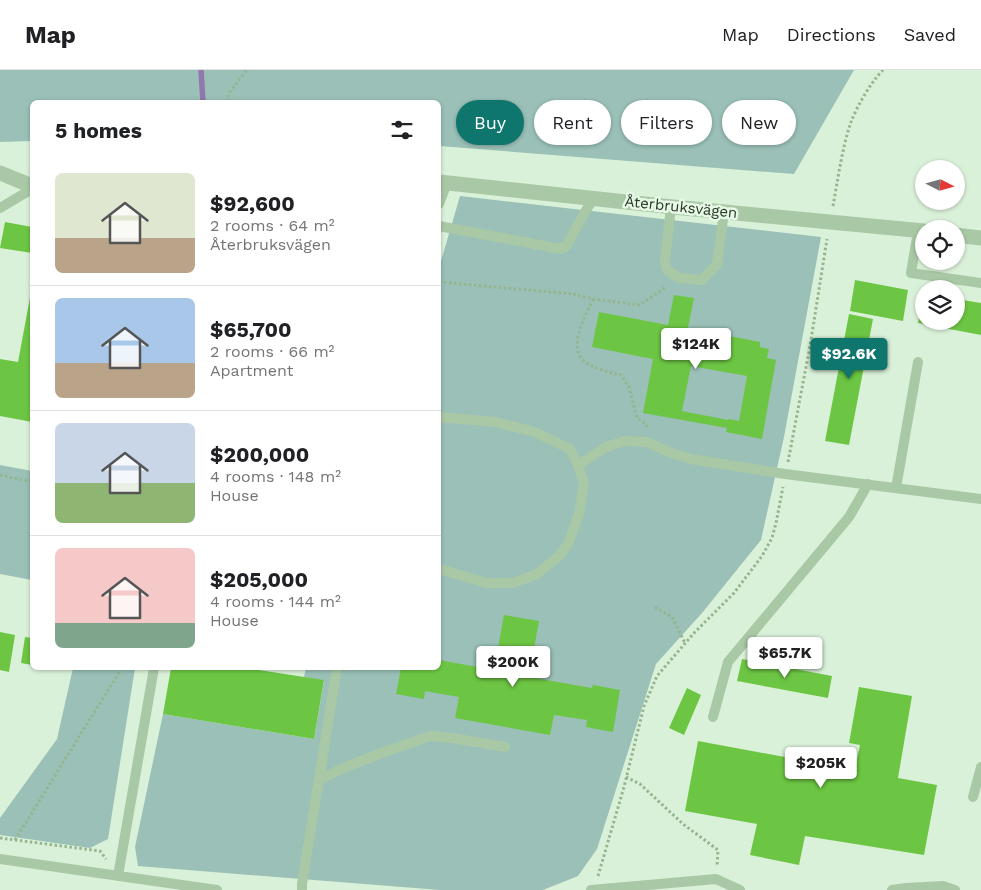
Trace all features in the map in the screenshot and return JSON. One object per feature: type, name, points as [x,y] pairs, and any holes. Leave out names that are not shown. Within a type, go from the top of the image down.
[{"type":"street","points":[[0,173],[30,187]]},
{"type":"street","name":"Återbruksvägen","points":[[443,182],[671,207],[915,230]]},
{"type":"street","points":[[965,236],[981,238]]},
{"type":"lane","points":[[0,208],[30,189]]},
{"type":"lane","points":[[441,226],[561,249],[567,246],[594,198]]},
{"type":"lane","points":[[671,207],[665,262],[667,270],[679,278],[702,280],[717,264],[724,212]]},
{"type":"lane","points":[[915,256],[911,273],[981,283]]},
{"type":"lane","points":[[896,488],[918,362]]},
{"type":"lane","points":[[441,417],[495,422],[535,432],[570,449],[584,483],[579,514],[568,544],[559,556],[537,574],[513,583],[487,583],[441,570]]},
{"type":"lane","points":[[578,465],[606,447],[625,441],[647,442],[691,459],[786,474],[981,499]]},
{"type":"lane","points":[[713,717],[728,662],[848,517],[868,484]]},
{"type":"lane","points":[[118,876],[154,670]]},
{"type":"lane","points":[[302,890],[337,670]]},
{"type":"lane","points":[[319,780],[348,766],[430,736],[505,747]]},
{"type":"lane","points":[[973,798],[981,767]]},
{"type":"lane","points":[[0,859],[217,890]]},
{"type":"lane","points":[[593,890],[716,879],[740,890]]},
{"type":"lane","points":[[892,890],[943,886],[955,890]]},
{"type":"path","points":[[228,100],[229,93],[247,70]]},
{"type":"path","points":[[593,890],[626,777],[644,706],[657,676],[694,633],[734,593],[762,556],[772,538],[810,346],[830,222],[851,122],[877,76],[883,70]]},
{"type":"path","points":[[441,282],[573,294],[593,299],[640,305],[679,278]]},
{"type":"path","points":[[593,299],[578,330],[577,349],[583,361],[621,375],[629,387],[637,418],[646,424],[647,442]]},
{"type":"path","points":[[0,475],[30,482]]},
{"type":"path","points":[[655,607],[672,616],[685,643]]},
{"type":"path","points":[[16,840],[119,670]]},
{"type":"path","points":[[626,777],[640,784],[683,824],[718,850],[716,879]]},
{"type":"path","points":[[0,838],[100,851],[118,876]]},
{"type":"shaded area","points":[[0,70],[854,70],[794,174],[441,146],[441,100],[30,100],[30,141],[0,142]]},
{"type":"shaded area","points":[[460,196],[821,237],[784,437],[761,540],[702,613],[656,664],[597,849],[578,876],[543,890],[440,890],[138,866],[135,847],[163,714],[314,739],[324,681],[304,677],[306,670],[441,670],[441,261]]},
{"type":"shaded area","points":[[0,465],[30,471],[30,580],[0,574]]},
{"type":"shaded area","points":[[73,670],[135,670],[108,839],[90,848],[0,835],[0,818],[57,739]]},
{"type":"building","points":[[5,222],[30,227],[30,253],[0,248]]},
{"type":"building","points":[[855,280],[908,290],[903,321],[850,311]]},
{"type":"building","points":[[674,295],[694,298],[688,328],[760,342],[760,347],[769,349],[767,358],[776,360],[762,439],[726,432],[727,428],[643,413],[653,359],[592,347],[599,312],[668,325]],"holes":[[[691,366],[747,376],[739,421],[682,411]]]},
{"type":"building","points":[[30,298],[30,422],[0,416],[0,359],[18,362]]},
{"type":"building","points":[[965,300],[981,303],[981,335],[955,330],[965,330]]},
{"type":"building","points":[[849,314],[873,319],[849,445],[825,441]]},
{"type":"building","points":[[504,615],[539,621],[529,677],[592,688],[593,685],[620,690],[613,732],[586,727],[587,720],[554,715],[550,735],[455,718],[459,697],[425,691],[424,699],[396,694],[401,670],[441,670],[441,660],[494,670]]},
{"type":"building","points":[[0,632],[15,635],[9,672],[0,670]]},
{"type":"building","points":[[25,637],[30,638],[30,665],[21,663]]},
{"type":"building","points":[[742,659],[832,676],[828,698],[737,681]]},
{"type":"building","points":[[171,670],[259,670],[324,680],[314,739],[163,714]]},
{"type":"building","points":[[859,687],[912,696],[898,778],[937,785],[924,855],[805,836],[799,865],[750,855],[757,824],[685,811],[698,741],[855,770],[860,745],[849,743]]},
{"type":"building","points":[[687,688],[701,695],[684,735],[669,728]]},
{"type":"waterway","points":[[201,70],[203,100]]}]
